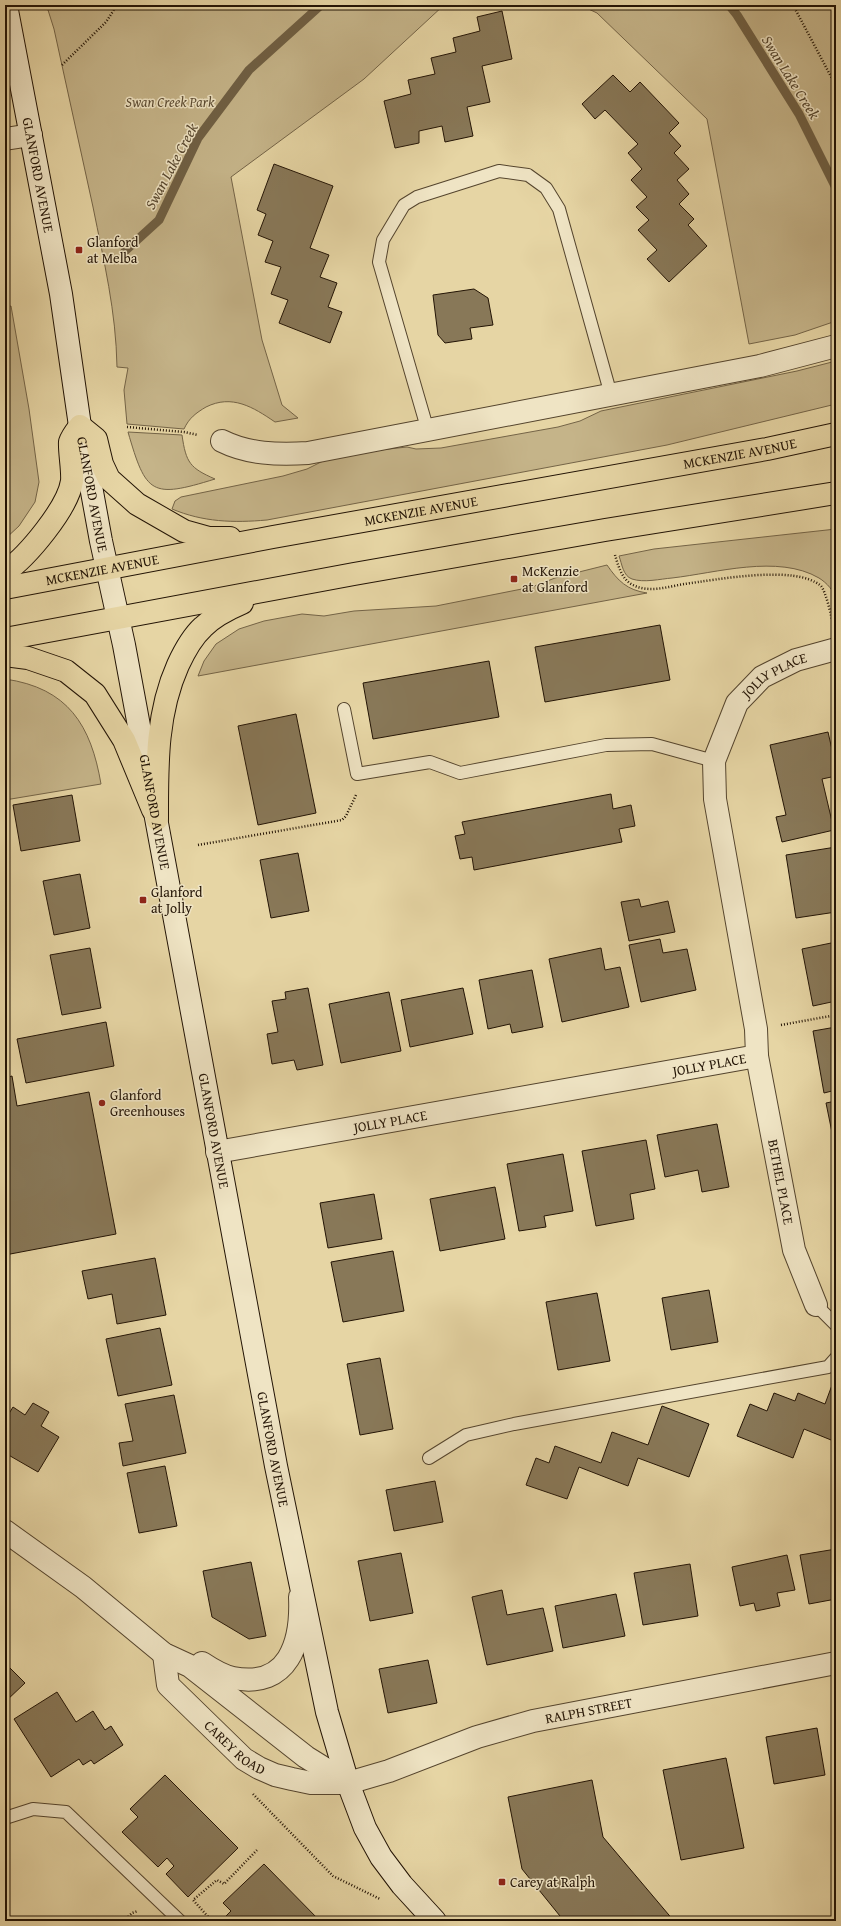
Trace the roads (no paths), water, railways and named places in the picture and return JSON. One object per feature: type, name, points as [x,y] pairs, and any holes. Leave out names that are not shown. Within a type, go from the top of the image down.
[{"type":"main road","points":[[5,572],[28,552],[62,506],[72,481],[70,442],[80,426],[96,439],[102,464],[109,479],[137,504],[152,513],[184,531],[209,538],[273,537]]},
{"type":"main road","name":"MCKENZIE AVENUE","points":[[5,588],[273,537],[751,452],[836,434]]},
{"type":"main road","points":[[5,639],[598,531],[836,493]]},
{"type":"main road","points":[[157,819],[157,758],[163,707],[172,680],[184,652],[202,627],[216,616],[271,590]]},
{"type":"main road","points":[[5,655],[28,658],[66,671],[96,694],[124,740],[157,819]]},
{"type":"street","name":"GLANFORD AVENUE","points":[[6,5],[61,294],[80,426],[157,819],[217,1152],[299,1579],[327,1712],[348,1783]]},
{"type":"street","points":[[5,139],[31,135]]},
{"type":"street","points":[[222,441],[238,449],[292,454],[308,453],[760,366],[836,346]]},
{"type":"street","name":"JOLLY PLACE","points":[[217,1152],[757,1056],[756,1029],[715,799],[714,761],[737,703],[762,677],[796,660],[836,649]]},
{"type":"street","name":"BETHEL PLACE","points":[[757,1056],[794,1250],[816,1305]]},
{"type":"street","points":[[5,1531],[83,1587],[164,1654],[190,1666],[306,1757],[348,1783],[365,1828],[381,1857],[402,1885],[435,1921]]},
{"type":"street","points":[[164,1654],[194,1659],[218,1673],[232,1678],[266,1677],[278,1672],[286,1664],[295,1644],[300,1603],[299,1579]]},
{"type":"street","name":"CAREY ROAD","points":[[164,1654],[168,1685],[244,1759],[275,1775],[292,1779],[311,1783],[348,1783]]},
{"type":"street","name":"RALPH STREET","points":[[348,1783],[388,1771],[477,1737],[533,1721],[836,1663]]},
{"type":"lane","points":[[428,431],[379,262],[383,240],[404,206],[417,197],[499,171],[528,175],[546,188],[559,209],[611,395]]},
{"type":"lane","points":[[344,709],[356,774],[430,762],[460,772],[614,745],[652,744],[714,761]]},
{"type":"lane","points":[[816,1305],[836,1326]]},
{"type":"lane","points":[[429,1458],[466,1434],[567,1414],[828,1367],[836,1358]]},
{"type":"lane","points":[[5,1818],[33,1809],[66,1812],[180,1921]]},
{"type":"waterway","name":"Swan Lake Creek","points":[[125,251],[159,220],[198,138],[249,70],[321,5]]},
{"type":"waterway","name":"Swan Lake Creek","points":[[729,5],[737,15],[799,114],[836,188]]},
{"type":"place","name":"Glanford at Melba","points":[[79,250]]},
{"type":"place","name":"McKenzie at Glanford","points":[[514,579]]},
{"type":"place","name":"Glanford at Jolly","points":[[143,900]]},
{"type":"place","name":"Glanford Greenhouses","points":[[102,1103]]},
{"type":"place","name":"Carey at Ralph","points":[[502,1882]]},
{"type":"park label","name":"Swan Creek Park","points":[[170,102]]}]
